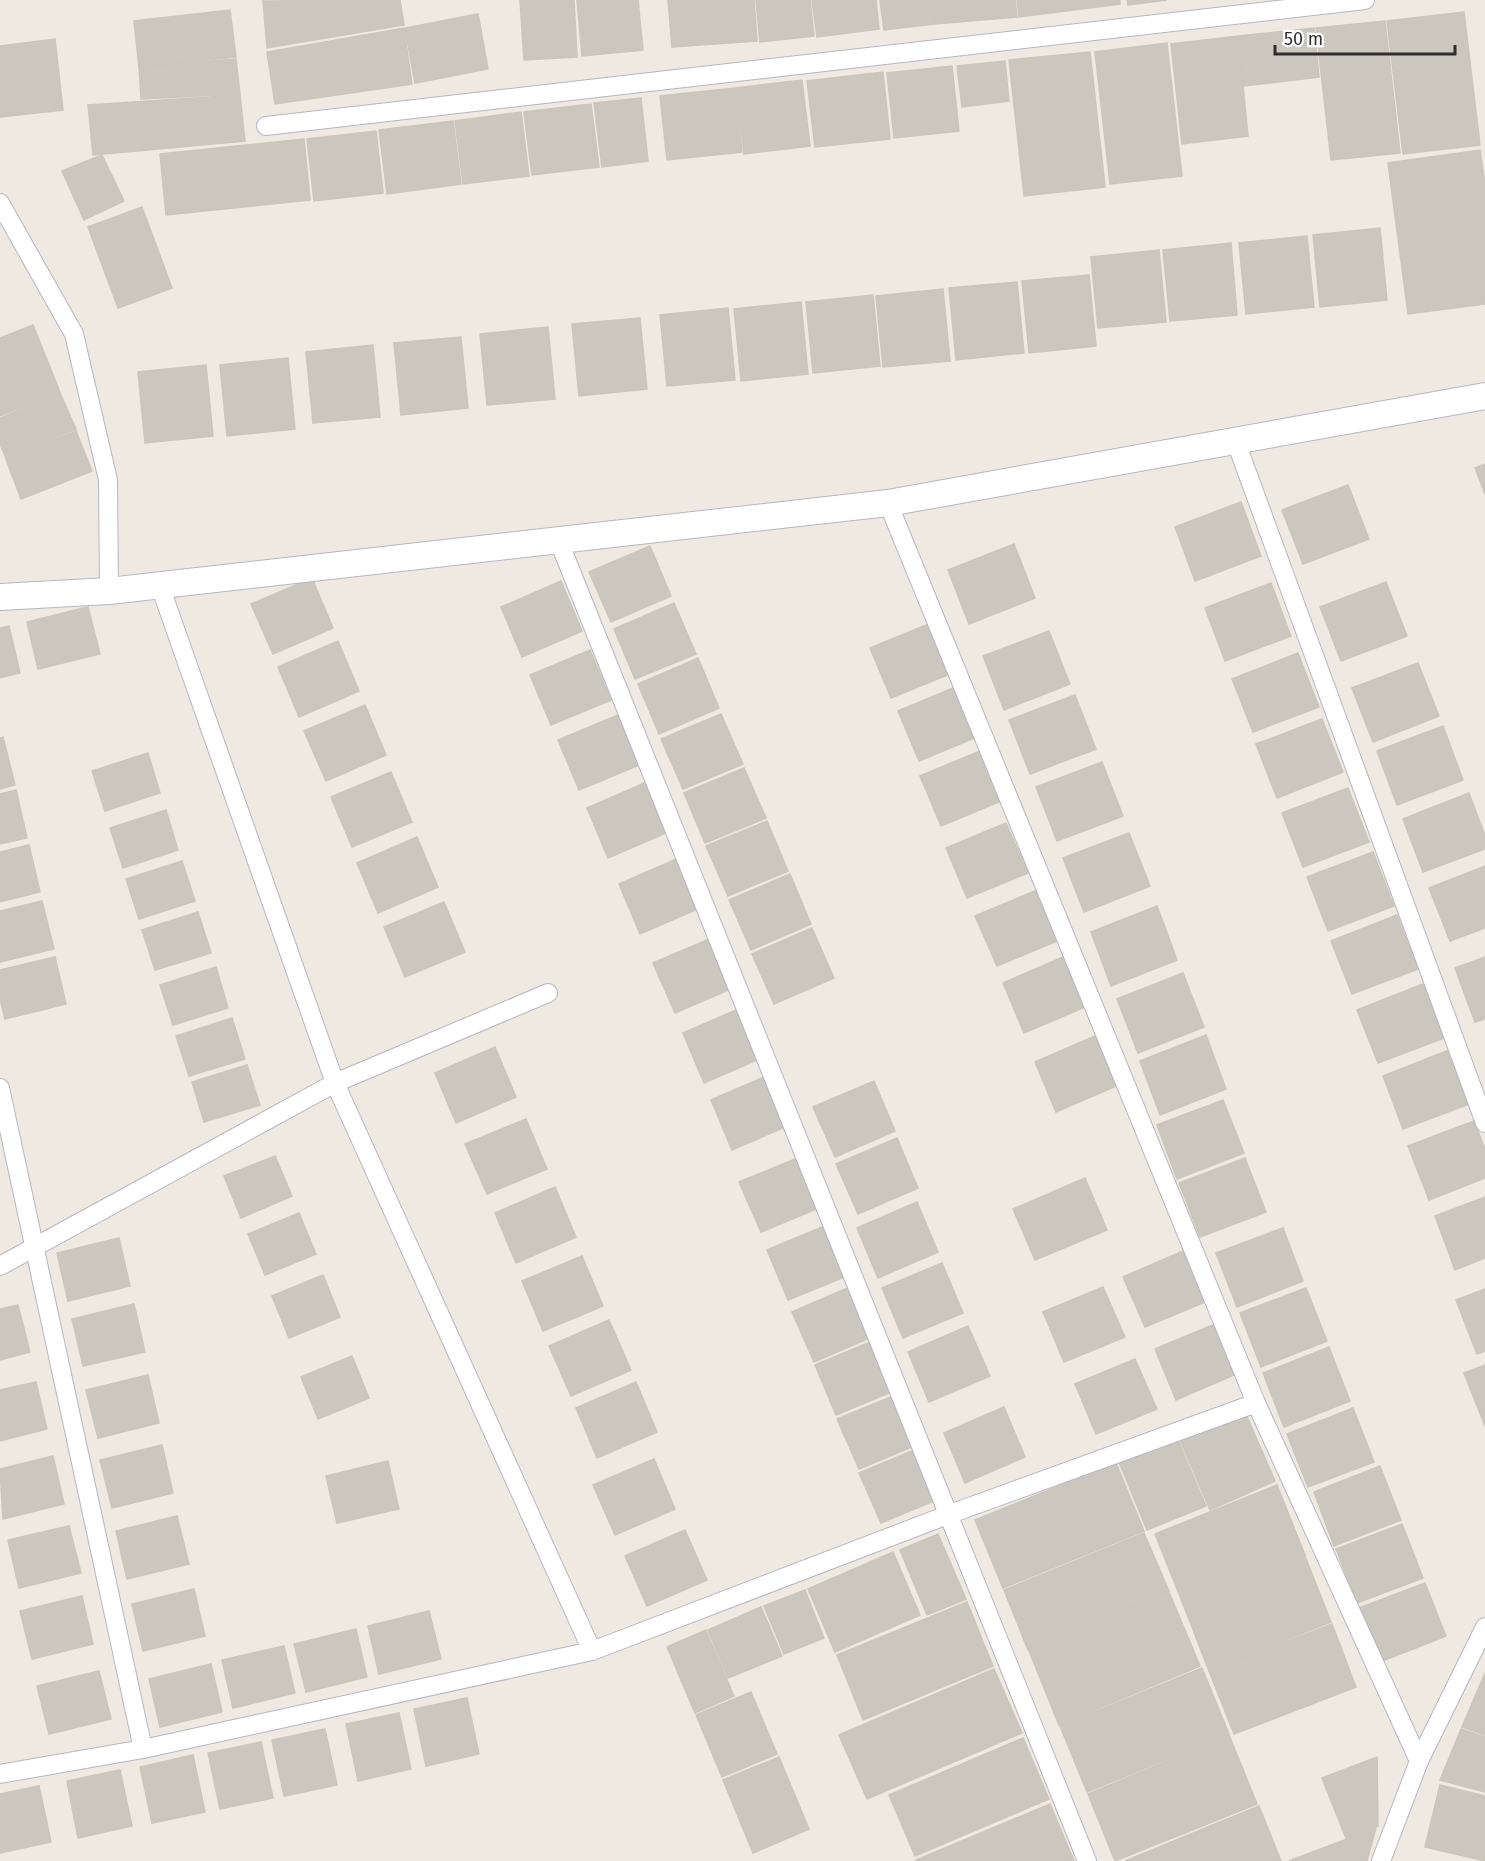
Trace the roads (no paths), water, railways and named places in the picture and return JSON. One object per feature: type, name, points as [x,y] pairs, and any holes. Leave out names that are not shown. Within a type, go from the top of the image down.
[{"type":"street","points":[[266,126],[1365,0]]},
{"type":"street","points":[[0,203],[74,334],[108,480],[109,591]]},
{"type":"street","points":[[0,597],[160,586],[888,503],[1485,396]]},
{"type":"street","points":[[1236,442],[1485,1123]]},
{"type":"street","points":[[888,503],[1256,1403],[1419,1761]]},
{"type":"street","points":[[558,539],[1087,1861]]},
{"type":"street","points":[[160,586],[335,1083],[592,1651]]},
{"type":"street","points":[[0,1266],[335,1083],[548,993]]},
{"type":"street","points":[[0,1088],[143,1749]]},
{"type":"street","points":[[0,1774],[143,1749],[592,1651],[950,1514],[1256,1403]]},
{"type":"street","points":[[1381,1861],[1419,1761],[1485,1627]]}]
